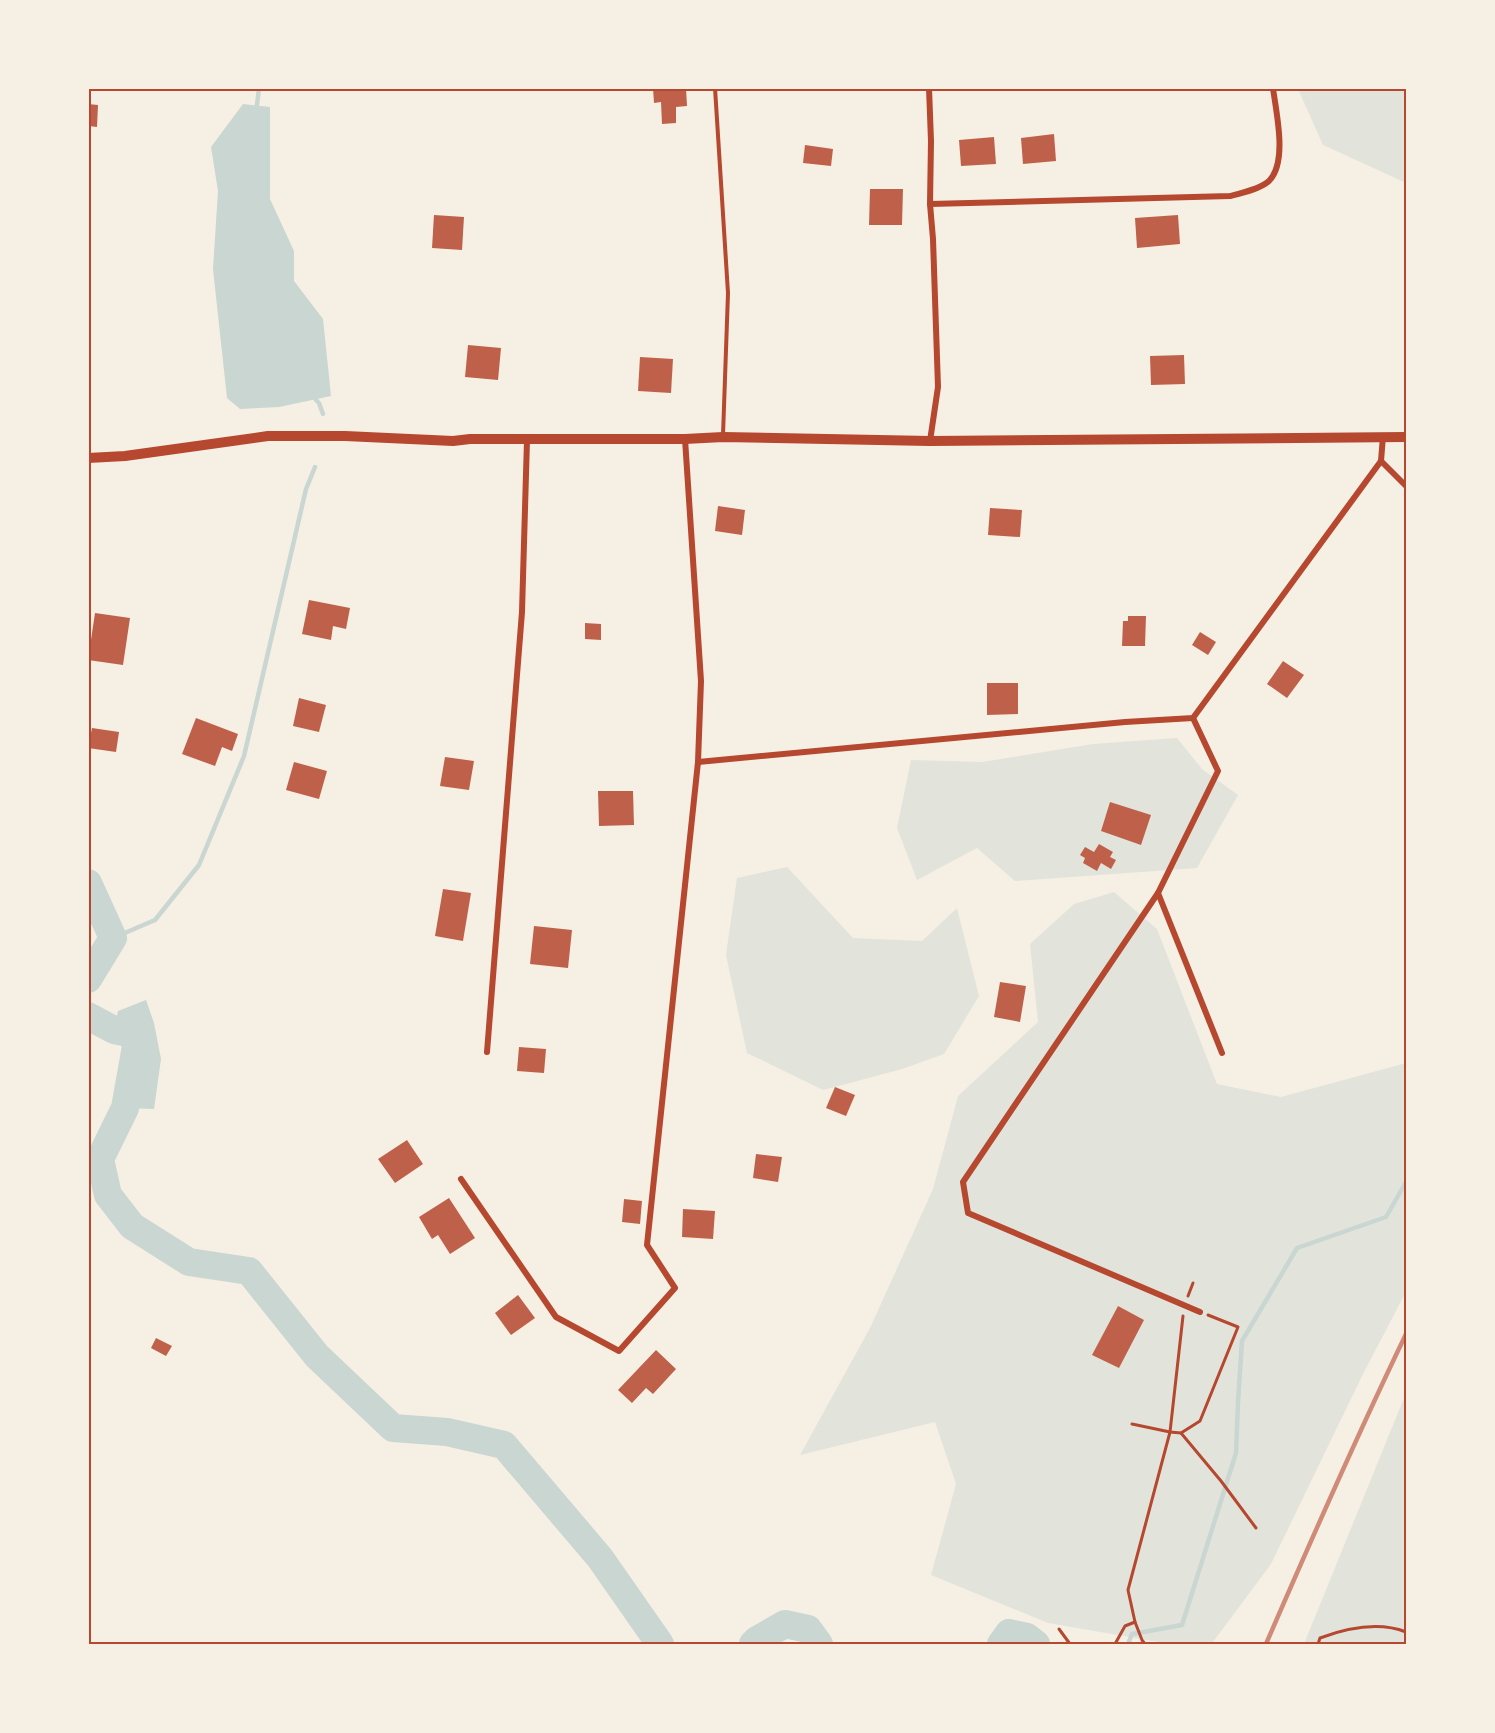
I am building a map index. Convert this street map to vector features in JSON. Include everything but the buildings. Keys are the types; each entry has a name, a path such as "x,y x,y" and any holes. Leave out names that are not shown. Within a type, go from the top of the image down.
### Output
{"street":[{"path":"929,88 932,141 930,204 938,387 930,441"},
{"path":"930,204 1230,196 1246,192 1268,182 1277,170 1280,141 1273,88"},
{"path":"88,458 125,456 268,436 345,436 453,441 723,437 930,441 1407,437"},
{"path":"1193,718 1381,461 1383,436"},
{"path":"461,1179 556,1317 619,1351 675,1288 647,1245 698,762 701,681 685,439"},
{"path":"487,1052 522,612 527,440"},
{"path":"1381,461 1407,486"},
{"path":"698,762 1125,722 1193,718"},
{"path":"1193,718 1218,771 1158,893 963,1182 969,1214 1200,1312"},
{"path":"1158,893 1222,1053"}],"lane":[{"path":"716,88 728,293 723,437"}],"path":[{"path":"1145,1644 1135,1622 1128,1590 1170,1432 1184,1305"},
{"path":"1132,1424 1181,1433 1200,1421 1238,1327 1200,1312"},
{"path":"1181,1433 1256,1528"},
{"path":"1115,1644 1125,1626 1135,1622"},
{"path":"1318,1644 1320,1638 1344,1629 1373,1627 1407,1632"},
{"path":"1059,1629 1070,1644"}],"shaded area":[{"path":"1298,89 1406,89 1406,183 1323,145"},
{"path":"243,104 270,107 270,199 294,251 294,281 323,319 331,396 279,407 240,409 227,398 213,269 218,191 211,147"},
{"path":"1177,738 1202,769 1238,795 1197,868 1015,881 977,848 917,880 897,828 911,760 982,762 1093,744"},
{"path":"787,867 853,938 922,941 957,908 979,996 944,1054 902,1069 823,1090 747,1053 726,955 737,878"},
{"path":"1114,892 1157,929 1217,1084 1281,1097 1406,1063 1406,1292 1363,1374 1271,1564 1213,1642 1164,1643 1048,1623 931,1575 956,1484 935,1422 800,1455 870,1328 933,1189 958,1096 1038,1022 1030,944 1074,904"},
{"path":"146,1000 154,1023 161,1059 154,1109 125,1108 138,1035 114,1030 118,1011"},
{"path":"1406,1393 1406,1644 1304,1644"}],"waterway":[{"path":"257,105 259,88"},
{"path":"316,400 323,414"},
{"path":"113,938 155,920 199,865 244,756 306,489 315,467"},
{"path":"88,883 113,938 88,979"},
{"path":"88,1016 114,1030 138,1035 125,1108 100,1159 108,1195 132,1226 189,1262 249,1271 317,1356 393,1428 447,1432 504,1445 600,1558 660,1644"},
{"path":"1128,1644 1132,1634 1182,1625 1236,1453 1242,1341 1297,1248 1386,1217 1406,1182"},
{"path":"753,1644 785,1624 808,1629 819,1644"},
{"path":"1001,1644 1009,1633 1027,1637 1036,1644"}],"railway":[{"path":"1266,1644 1334,1488 1406,1334"}]}
